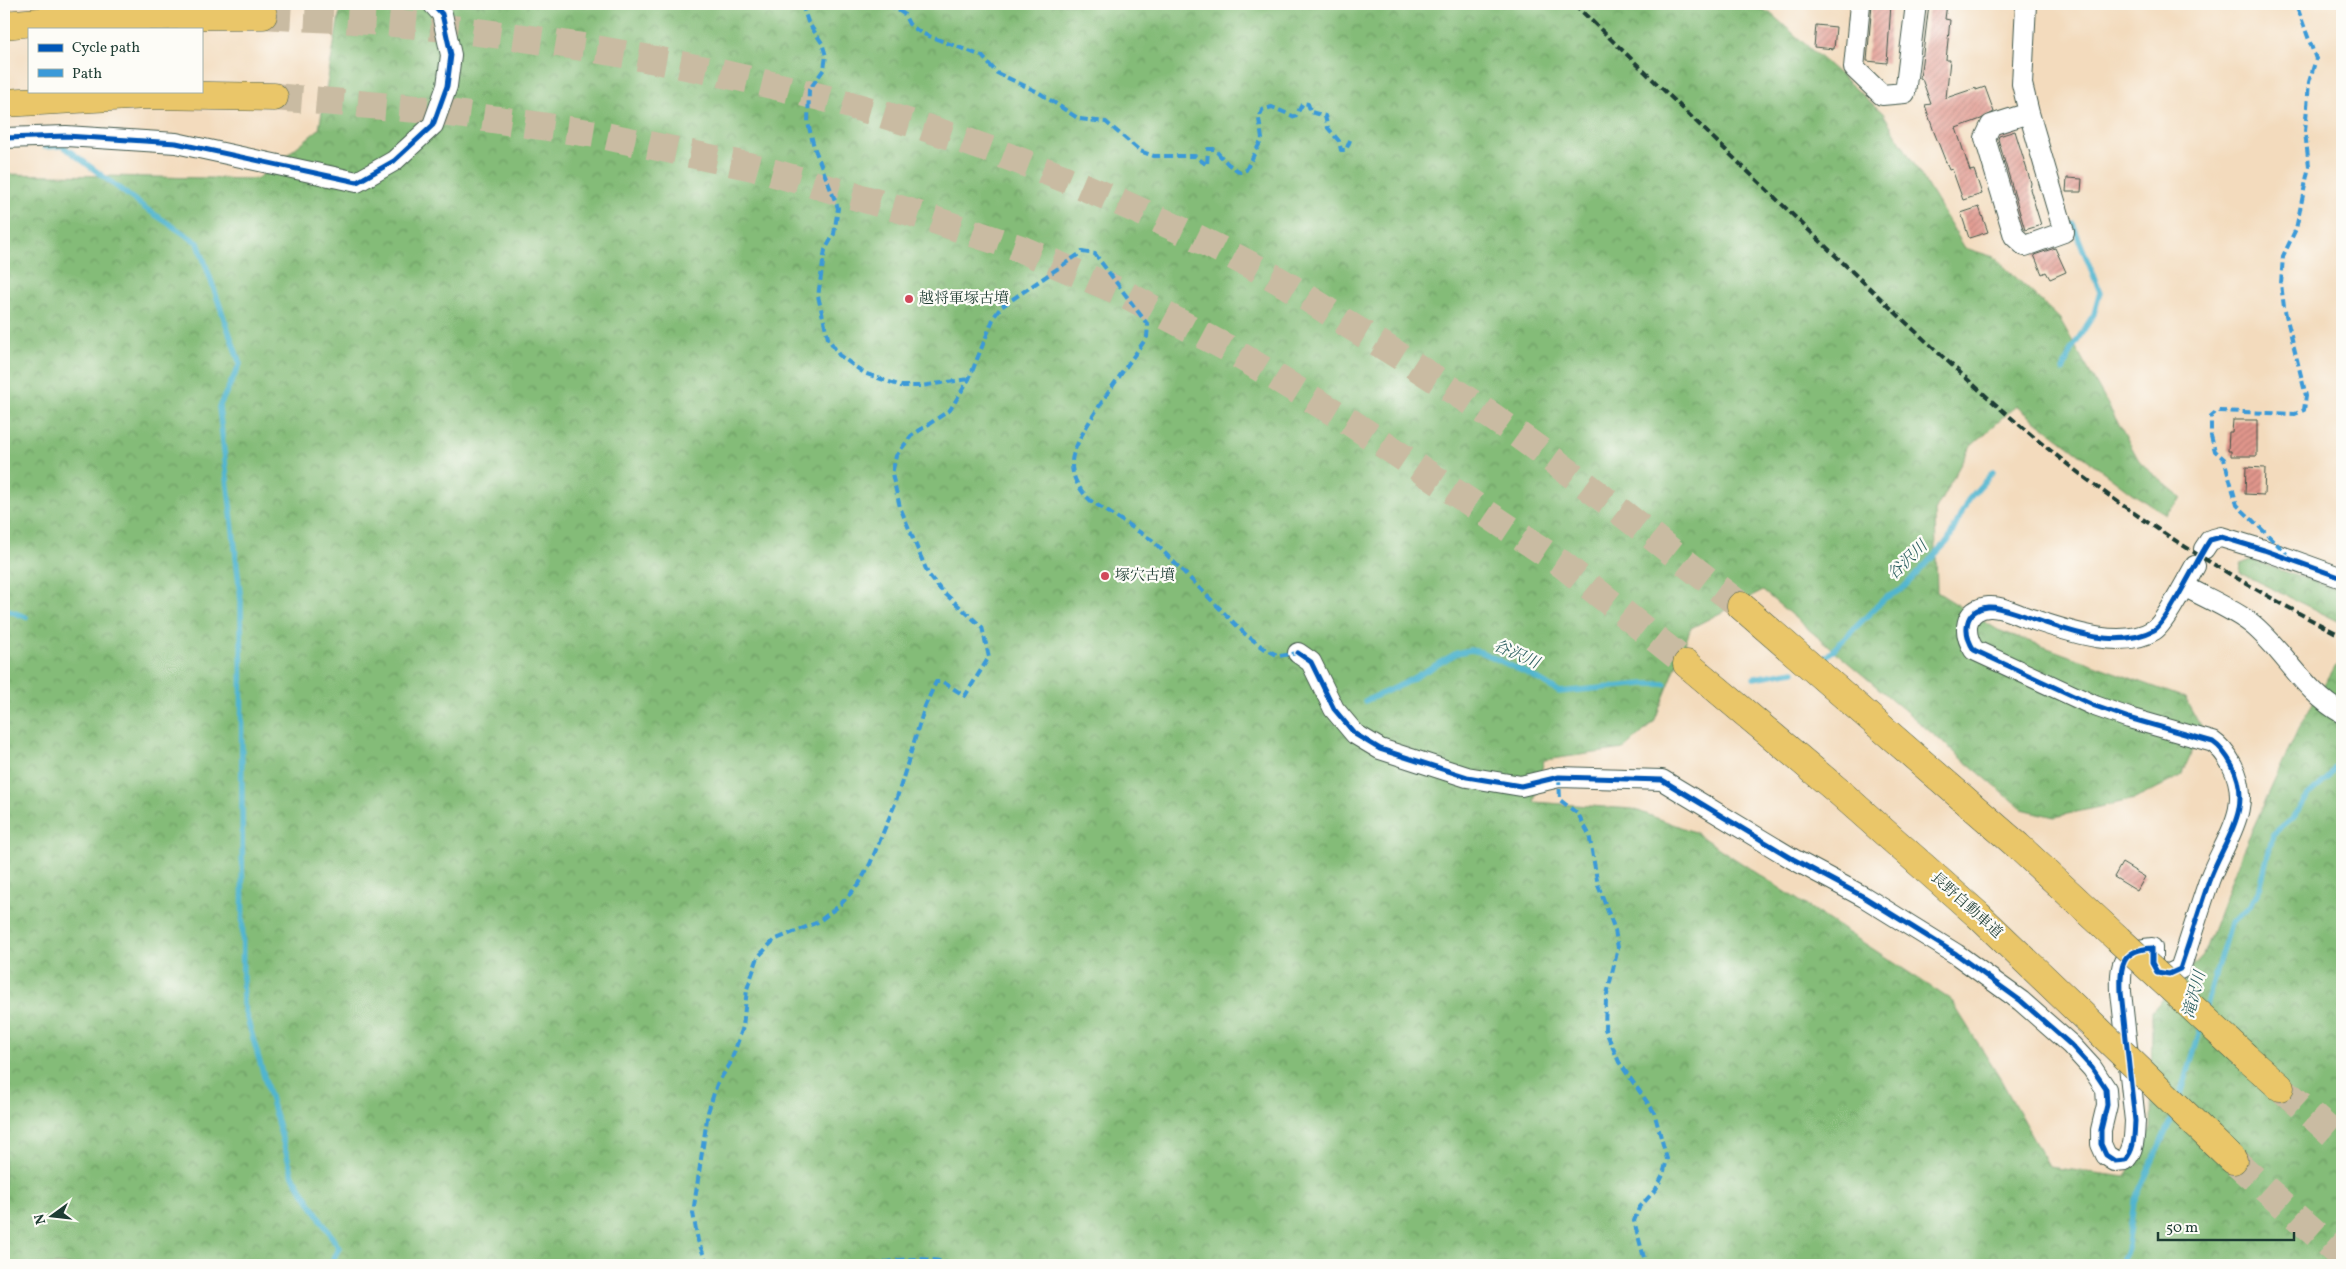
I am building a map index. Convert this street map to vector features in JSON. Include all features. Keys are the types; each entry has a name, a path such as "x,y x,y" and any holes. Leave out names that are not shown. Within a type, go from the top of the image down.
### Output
{"highway":[{"path":"4,25 58,19 151,15 263,15"},
{"path":"4,103 147,95 274,97"},
{"path":"1741,606 2011,839 2280,1087"},
{"name":"長野自動車道","path":"1687,664 1838,791 1978,916 2234,1160"}],"street":[{"path":"4,138 66,136 176,142 357,182 394,161 434,126 447,86 451,55 442,14 433,4"},
{"path":"1860,4 1854,68 1882,95 1906,93 1916,4"},
{"path":"2026,4 2022,84 2064,232 2026,246 2014,236 1984,138 1991,125 2029,113"},
{"path":"1298,653 1311,662 1334,709 1355,734 1380,749 1466,777 1520,786 1559,777 1662,780 1793,859 1864,896 1956,954 2021,1001 2071,1045 2092,1068 2106,1088 2106,1106 2101,1130 2101,1144 2106,1155 2114,1161 2125,1160 2130,1154 2134,1143 2135,1121 2121,992 2120,971 2122,962 2141,948 2152,948 2152,963 2157,972 2169,974 2180,969 2210,878 2230,838 2238,813 2240,787 2229,760 2221,747 2214,742 2129,718 2086,702 1974,650 1967,639 1966,630 1969,618 1977,610 1989,607 2005,610 2088,636 2133,638 2156,629 2184,586 2210,540 2221,537 2342,578"},
{"path":"2184,586 2251,622 2276,647 2312,691 2328,705 2342,713"}],"green space":[{"path":"341,4 1743,4 1769,12 1883,113 1965,248 1994,257 2060,319 2141,464 2182,498 2166,514 2133,494 2016,406 1970,447 1935,511 1937,592 1998,630 2185,698 2202,729 2181,776 2135,799 2054,817 2022,809 1763,591 1691,628 1654,722 1624,749 1544,760 1534,802 1633,809 1694,832 1951,1000 2001,1080 2049,1167 2126,1177 2151,1128 2152,1011 2203,955 2243,850 2298,729 2336,665 2342,669 2342,1265 4,1265 4,174 257,179 319,129"},
{"path":"2251,560 2342,591 2342,623 2240,573 2241,564"}],"building":[{"path":"1872,4 1891,4 1887,63 1867,61"},
{"path":"1929,4 1947,4 1945,19 1950,20 1946,60 1950,60 1946,98 1985,87 1994,112 1956,128 1970,171 1974,170 1982,194 1963,200 1952,169 1949,170 1934,132 1925,105 1931,104 1920,78"},
{"path":"1816,25 1836,27 1834,49 1814,47"},
{"path":"2015,131 2031,183 2030,189 2041,225 2025,230 1998,139 1999,136"},
{"path":"2067,178 2082,179 2081,192 2066,192"},
{"path":"1979,207 1988,232 1969,238 1961,213"},
{"path":"2055,248 2066,272 2050,279 2046,272 2042,274 2034,255"},
{"path":"2233,420 2257,420 2257,456 2231,456 2231,451 2228,451 2229,432 2232,432"},
{"path":"2246,467 2265,468 2264,495 2245,494"},
{"path":"2122,863 2145,877 2137,891 2114,877"}],"waterway":[{"path":"45,147 63,146 145,208 198,243 240,364 219,407 241,601 243,1004 293,1176 339,1248 330,1265"},
{"name":"谷沢川","path":"2063,370 2071,350 2094,314 2100,292 2073,224"},
{"name":"谷沢川","path":"1826,657 1885,598 1901,590 1948,541 1968,500 1993,472"},
{"path":"4,609 26,617"},
{"name":"谷沢川","path":"1365,701 1403,684 1457,653 1470,650 1481,652 1531,675 1559,692 1644,684 1665,684"},
{"name":"谷沢川","path":"1754,678 1794,671"},
{"name":"滝沢川","path":"2205,1009 2230,924 2250,906 2260,888 2273,834 2292,818 2309,795 2328,778 2342,758"},
{"name":"滝沢川","path":"2180,1098 2201,1027"},
{"name":"滝沢川","path":"2119,1265 2128,1246 2134,1202 2174,1113"}],"tunnel":[{"path":"263,15 447,28 609,51 662,61 768,84 877,113 933,130 1045,171 1100,193 1207,243 1297,291 1514,432 1741,606"},
{"path":"274,97 429,110 596,134 753,167 910,212 1021,249 1125,294 1227,348 1350,422 1562,564 1687,664"},
{"path":"2280,1087 2342,1142"},
{"path":"2233,1160 2342,1257"}],"railway":[{"path":"1574,4 1907,323 1995,404 2055,454 2118,502 2200,556 2342,636"}],"marked path":[{"path":"802,4 808,22 822,43 826,56 824,69 809,90 808,123 814,147 838,208 834,234 825,250 818,296 828,338 839,355 864,373 901,386 921,386 969,379"},
{"path":"888,4 904,14 909,24 921,33 982,56 997,73 1038,92 1079,119 1106,122 1140,151 1154,156 1195,156 1207,165 1208,149 1214,149 1228,164 1240,172 1246,170 1262,139 1259,119 1262,110 1272,107 1295,117 1303,103 1308,104 1311,112 1325,116 1328,128 1339,141 1341,150 1346,150 1351,138"},
{"path":"2289,559 2285,552 2237,505 2224,459 2215,451 2211,436 2211,416 2217,411 2295,414 2304,410 2306,396 2284,307 2281,284 2283,256 2296,229 2309,166 2305,132 2309,82 2316,59 2296,4"},
{"path":"708,1265 698,1241 693,1213 708,1112 717,1084 730,1064 743,1027 747,989 758,957 774,940 818,922 839,906 859,884 870,864 895,804 925,706 936,682 943,682 965,696 989,657 982,627 940,589 928,574 900,507 892,474 896,456 911,436 950,410 969,379 994,317 1001,307 1082,252 1095,254 1148,325 1147,337 1092,418 1075,450 1072,467 1077,483 1091,501 1152,540 1245,634 1265,649 1279,656 1298,653"},
{"path":"1559,777 1560,800 1578,814 1589,834 1598,885 1615,930 1618,948 1606,999 1605,1029 1619,1062 1654,1112 1667,1159 1663,1175 1656,1189 1639,1208 1634,1221 1646,1265"},
{"path":"873,1265 914,1259 934,1260 954,1265"}],"cycle path":[{"path":"4,138 66,136 176,143 357,182 394,161 433,125 447,86 451,55 442,14 433,4"},
{"path":"1298,653 1311,662 1334,709 1355,734 1380,749 1467,777 1521,786 1559,777 1662,780 1793,859 1864,897 1956,954 2021,1001 2071,1045 2092,1068 2106,1089 2107,1105 2101,1130 2101,1144 2106,1155 2115,1161 2125,1160 2131,1151 2135,1121 2121,992 2122,967 2124,961 2134,952 2152,948 2152,963 2157,972 2169,974 2180,969 2209,881 2239,810 2238,781 2228,758 2213,742 2129,718 2095,706 1974,650 1967,630 1970,617 1980,609 1993,607 2089,636 2106,638 2139,636 2154,630 2160,625 2210,540 2221,537 2342,578"}],"place":[{"name":"越将軍塚古墳","path":"909,299"},
{"name":"塚穴古墳","path":"1105,576"}]}
